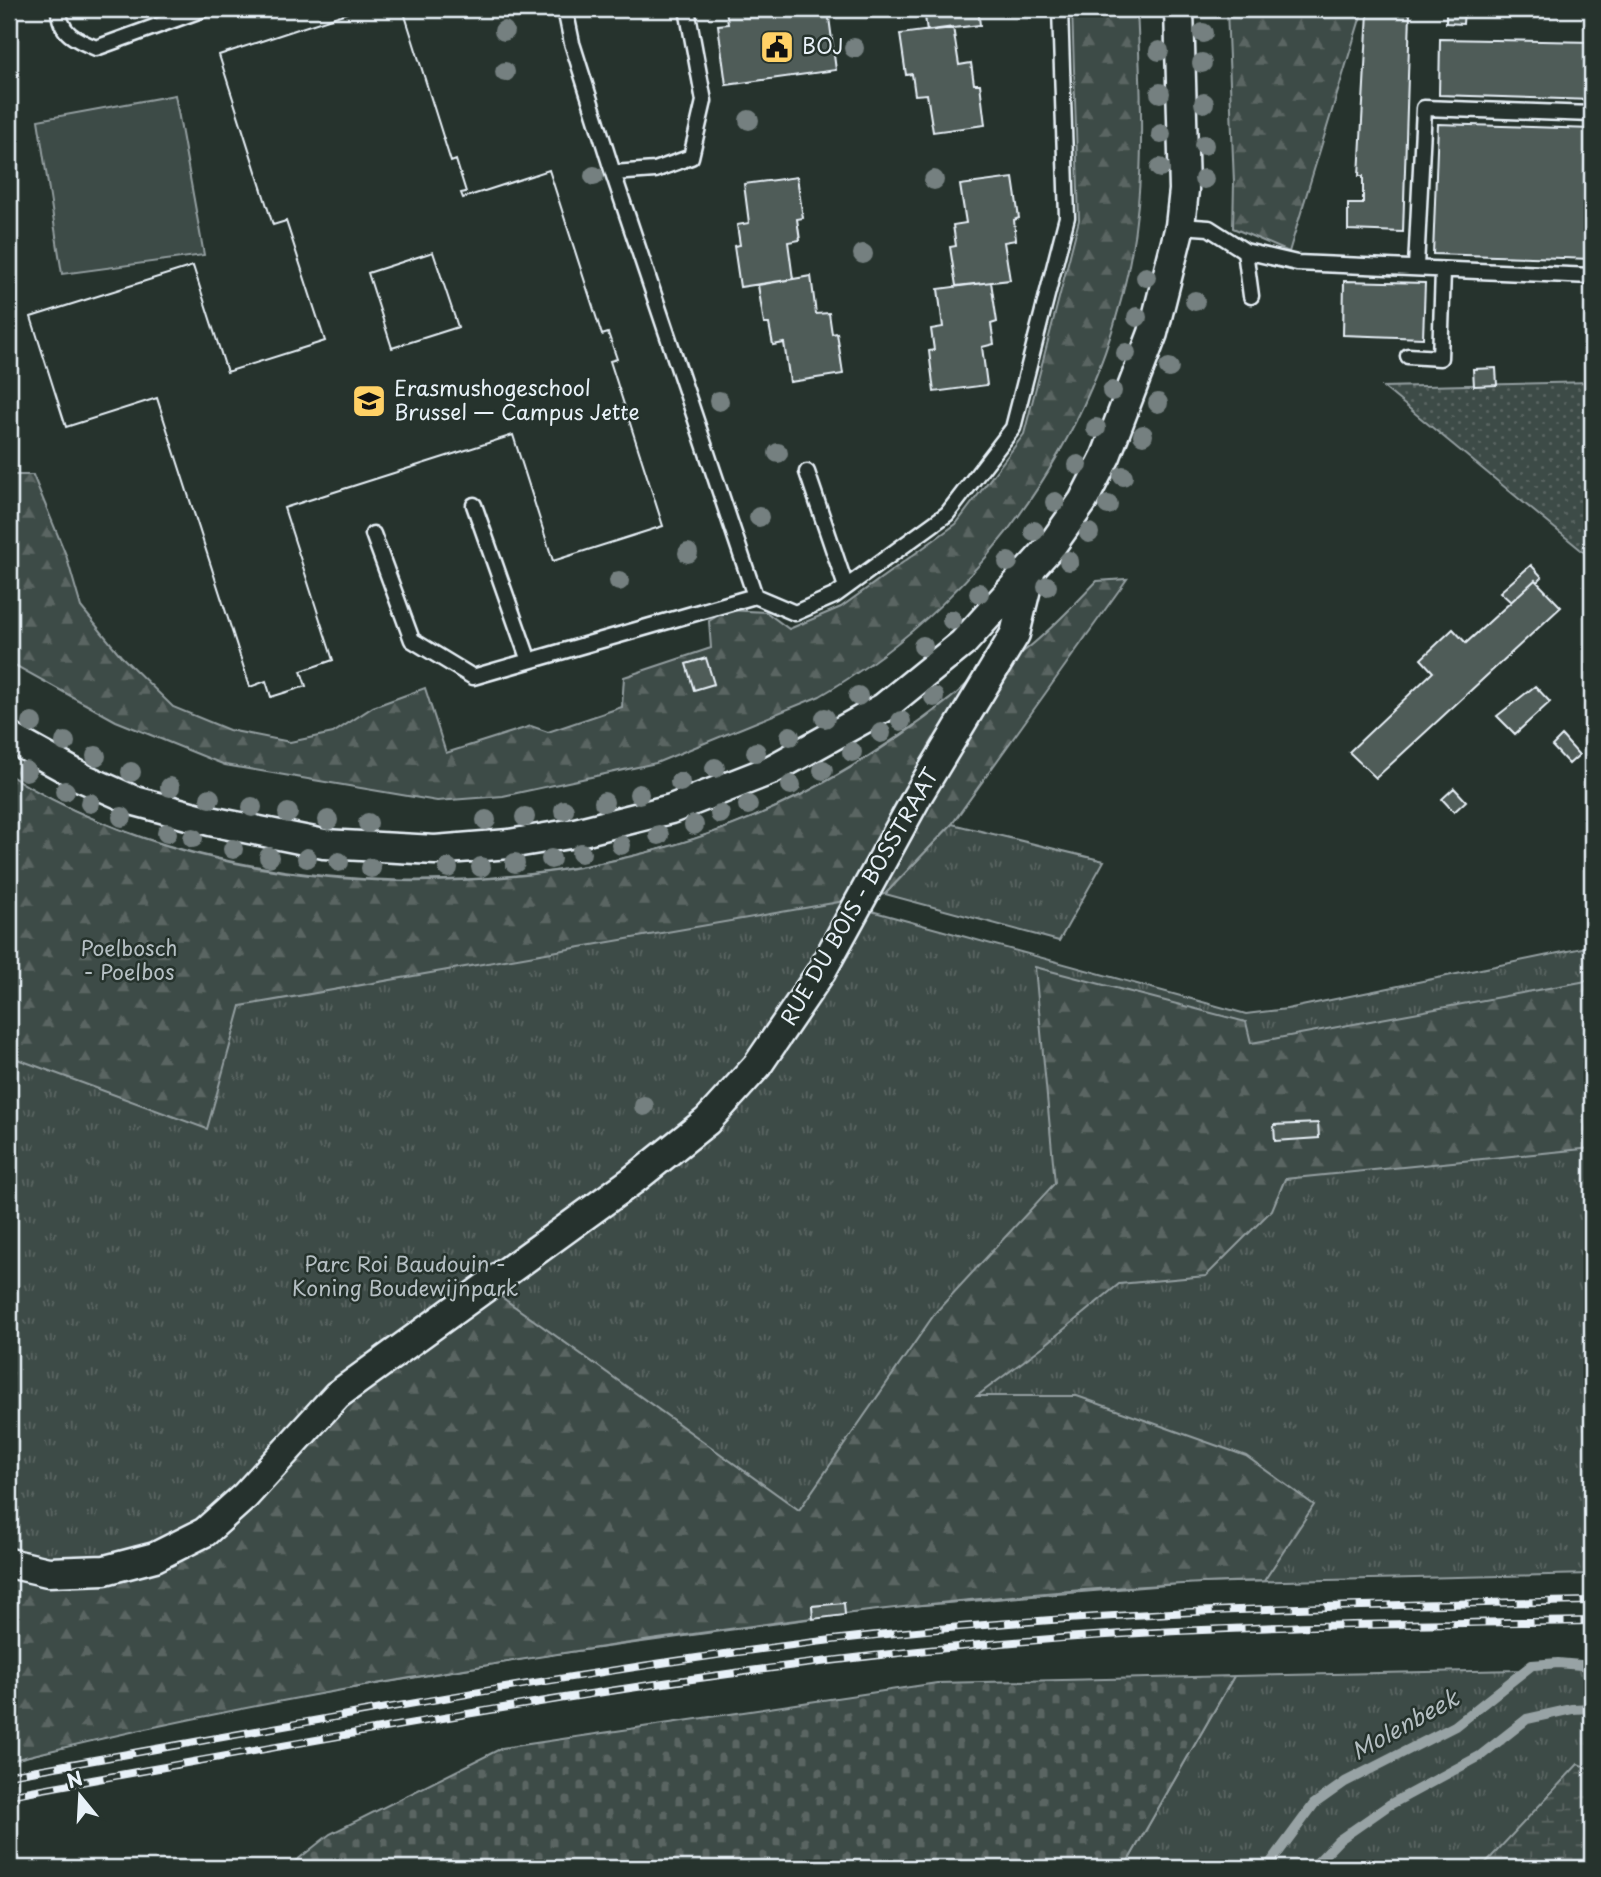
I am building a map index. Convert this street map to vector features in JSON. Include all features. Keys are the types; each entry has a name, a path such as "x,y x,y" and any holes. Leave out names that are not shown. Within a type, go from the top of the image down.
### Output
{"street":[{"path":"9,737 83,778 135,801 210,821 324,844 435,850 509,844 671,809 771,769 883,708 963,643 1031,568 1083,501 1106,456 1153,333 1180,226 1184,190 1179,9"},
{"name":"RUE DU BOIS - BOSSTRAAT","path":"9,1563 48,1572 105,1570 155,1557 205,1532 245,1496 337,1395 632,1181 707,1121 757,1066 821,972 918,795 1015,634 1031,568"}],"lane":[{"path":"60,9 59,19 71,38 96,48 204,9"},
{"path":"565,9 572,43 613,173 755,596"},
{"path":"613,173 655,170 691,157 704,101 687,9"},
{"path":"373,534 412,640 473,677 755,596 795,612 846,587 947,514 1013,428 1067,217 1060,9"},
{"path":"1416,267 1424,108 1592,114"},
{"path":"1180,226 1209,228 1245,251 1297,263 1592,276"},
{"path":"1245,251 1251,296"},
{"path":"1408,356 1440,359 1443,271"},
{"path":"807,472 846,587"},
{"path":"474,505 529,661"}],"green space":[{"path":"1072,9 1137,9 1141,131 1138,204 1126,279 1105,352 1075,422 1038,488 993,549 941,605 883,654 820,696 656,763 503,796 437,801 225,765 116,721 9,662 9,475 33,475 66,555 81,607 121,656 173,707 229,730 290,742 333,733 373,707 425,688 446,753 531,726 548,732 622,707 624,677 711,648 709,621 727,610 766,612 789,629 841,607 956,524 1024,434 1079,220"},
{"path":"1227,9 1363,9 1289,252 1233,228 1234,183"},
{"path":"175,95 204,255 62,274 38,120"},
{"path":"1592,382 1592,559 1383,387"},
{"name":"Poelbosch - Poelbos","path":"1127,579 952,824 885,894 241,1006 207,1129 9,1056 9,775 97,821 194,853 296,873 401,881 506,877 609,861 708,834 819,786 914,726 991,663 1022,653 1097,581"},
{"name":"Parc Roi Baudouin - Koning Boudewijnpark","path":"951,698 864,909 1246,1014 1287,1009 1592,946 1592,1574 1191,1583 887,1608 541,1656 270,1702 140,1728 9,1761 9,775 96,820 193,852 295,872 401,880 507,876 610,861 709,834 799,796 839,774 915,725"},
{"path":"952,824 1104,861 1059,941 885,894"},
{"path":"1035,967 1246,1022 1251,1043 1592,980 1592,1148 1285,1179 1272,1210 1206,1276 1119,1284 977,1396 1077,1396 1246,1456 1314,1505 1264,1581 1023,1595 782,1622 623,1644 314,1695 9,1761 9,1572 140,1569 493,1291 799,1510 936,1312 1055,1183"},
{"path":"1592,1664 1592,1868 1124,1868 1234,1676 1519,1670"},
{"path":"1234,1676 1124,1868 287,1868 330,1834 502,1748 937,1683"},
{"path":"1578,1764 1592,1770 1592,1868 1481,1868"}],"building":[{"path":"345,9 378,9 379,12 403,9 451,162 456,160 466,192 461,193 463,198 549,170 602,335 608,333 617,359 610,361 663,526 553,561 513,435 284,508 333,660 301,671 306,686 271,697 266,681 250,687 157,398 66,427 31,317 193,266 227,372 325,341 286,221 273,225 219,55 347,13","holes":["433,252 458,327 392,348 368,273"]},
{"path":"345,9 378,9 379,12 403,9 451,162 456,160 466,192 461,193 463,198 549,170 602,335 608,333 617,359 610,361 663,526 553,561 513,435 284,508 333,660 301,671 306,686 271,697 266,681 250,687 157,398 66,427 31,317 193,266 227,372 325,341 286,221 273,225 219,55 347,13"},
{"name":"BOJ","path":"726,9 784,9 785,16 828,10 836,70 726,85 718,25 728,24"},
{"path":"924,9 978,9 980,25 927,31"},
{"path":"1446,9 1464,9 1463,24 1446,23"},
{"path":"1368,12 1410,14 1403,232 1348,230 1348,204 1363,204 1363,176 1359,176"},
{"path":"953,27 959,65 971,63 974,84 980,84 985,125 933,132 927,94 915,95 912,74 906,75 900,34"},
{"path":"1440,39 1592,42 1592,100 1439,95"},
{"path":"1438,124 1592,129 1592,259 1433,254"},
{"path":"797,177 803,218 797,219 800,240 788,242 793,279 740,287 734,246 740,245 737,225 749,223 744,184"},
{"path":"1013,178 1019,218 1014,220 1016,240 1004,242 1010,280 956,286 950,247 956,246 953,225 966,223 960,185"},
{"path":"433,252 458,327 392,348 368,273"},
{"path":"811,276 816,314 829,313 832,334 837,333 843,374 790,382 784,343 773,345 769,324 764,324 758,285"},
{"path":"1344,281 1425,283 1423,338 1343,335"},
{"path":"991,282 997,322 991,324 994,344 982,347 987,385 934,392 929,351 934,350 931,329 943,327 938,289"},
{"path":"1496,368 1497,385 1474,386 1473,369"},
{"path":"1531,565 1542,577 1511,602 1500,592"},
{"path":"1535,580 1561,607 1376,778 1349,752 1433,672 1421,659 1453,629 1466,643"},
{"path":"706,658 714,684 694,690 686,664"},
{"path":"1535,686 1550,702 1515,734 1497,716"},
{"path":"1562,736 1579,755 1569,764 1552,746"},
{"path":"1454,788 1466,801 1454,812 1442,799"},
{"path":"1318,1123 1319,1138 1275,1141 1274,1125"},
{"path":"844,1603 845,1615 813,1619 812,1606"}],"waterway":[{"name":"Molenbeek","path":"1262,1868 1269,1865 1314,1804 1345,1782 1455,1726 1532,1665 1558,1663 1592,1666"},
{"name":"Molenbeek","path":"1312,1868 1339,1840 1389,1805 1480,1756 1527,1719 1572,1709 1592,1708"}],"railway":[{"path":"9,1775 590,1674 885,1634 1187,1612 1592,1601"},
{"path":"9,1795 522,1705 780,1667 909,1652 1177,1631 1592,1621"}],"place":[{"name":"BOJ","path":"777,47"},
{"name":"Erasmushogeschool Brussel — Campus Jette","path":"369,401"}]}
